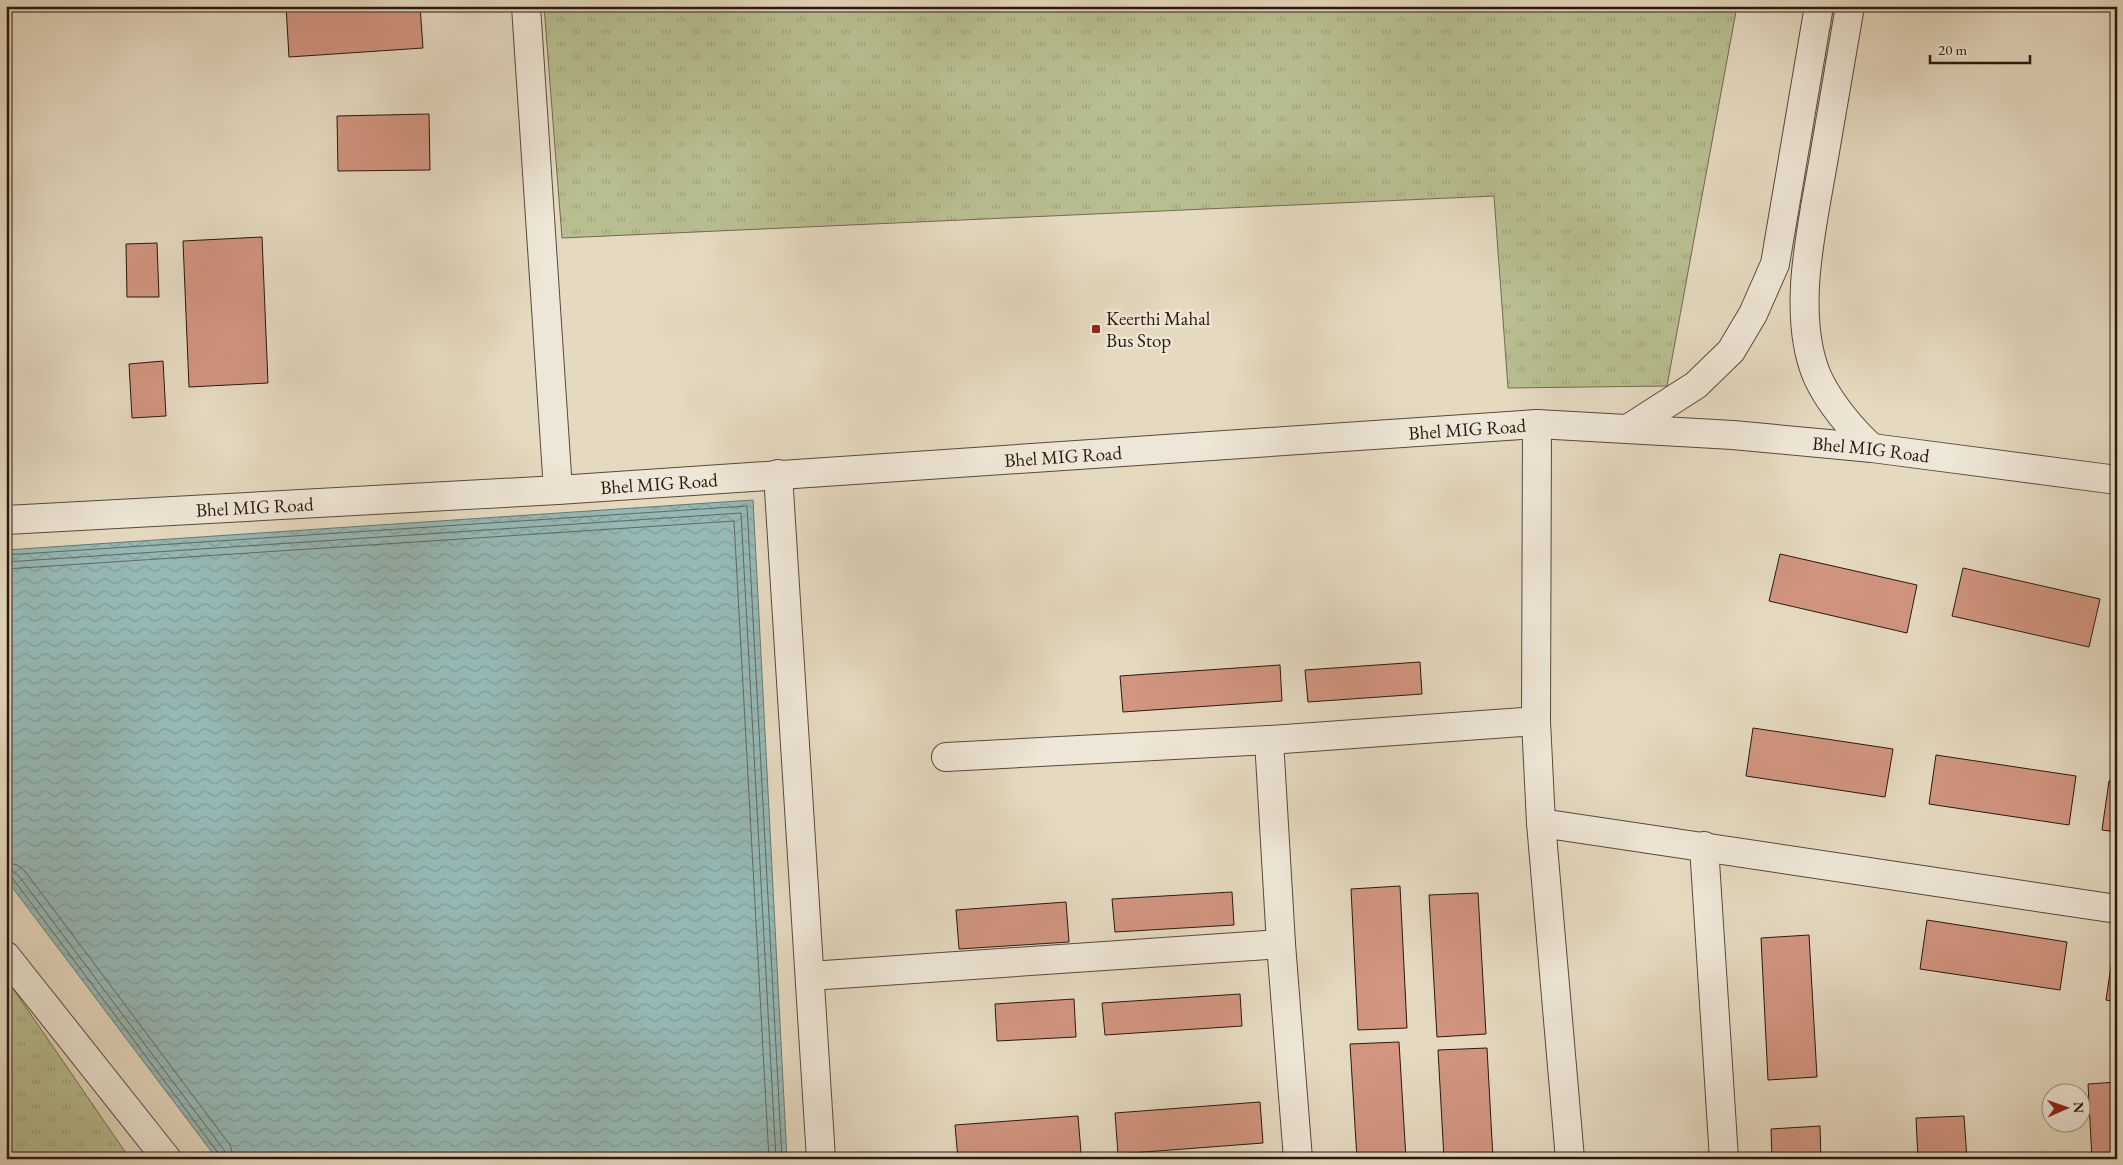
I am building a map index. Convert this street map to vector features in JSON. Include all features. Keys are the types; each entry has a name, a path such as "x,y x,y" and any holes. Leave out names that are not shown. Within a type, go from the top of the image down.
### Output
{"street":[{"path":"526,6 558,490"},
{"path":"1629,428 1696,385 1731,350 1753,314 1775,264 1819,6"},
{"path":"1850,6 1805,270 1806,336 1817,376 1838,410 1857,434 1872,448"},
{"path":"1537,424 1536,721 1541,823 1570,1159"},
{"name":"Bhel MIG Road","path":"6,520 558,490 1537,424 1733,435 1872,448 2117,480"},
{"path":"778,474 821,1159"},
{"path":"946,757 1269,740 1536,721"},
{"path":"1269,740 1281,944 1298,1159"},
{"path":"1541,823 2117,909"},
{"path":"1704,846 1724,1159"},
{"path":"810,976 1281,944"},
{"path":"6,956 167,1159"}],"green space":[{"path":"544,6 1737,6 1667,386 1508,388 1494,196 562,238"},
{"path":"12,987 130,1159 6,1159 6,993"}],"water":[{"path":"753,500 787,1159 217,1159 6,879 6,550"}],"building":[{"path":"286,6 420,6 423,48 289,57"},
{"path":"429,114 430,170 338,171 337,116"},
{"path":"262,237 268,383 189,387 183,241"},
{"path":"157,243 159,297 127,297 126,244"},
{"path":"163,361 166,416 132,418 129,364"},
{"path":"1780,554 1917,585 1907,633 1769,601"},
{"path":"1963,568 2100,599 2089,647 1952,616"},
{"path":"1420,662 1422,694 1308,702 1305,670"},
{"path":"1280,665 1282,701 1123,712 1120,676"},
{"path":"1753,728 1893,749 1885,797 1746,776"},
{"path":"1936,755 2076,776 2069,825 1929,804"},
{"path":"2109,781 2117,782 2117,832 2102,830"},
{"path":"1400,886 1407,1028 1358,1030 1351,889"},
{"path":"1232,892 1234,925 1115,932 1112,899"},
{"path":"1478,893 1486,1034 1437,1037 1429,895"},
{"path":"1066,902 1069,942 959,949 956,910"},
{"path":"1927,920 2067,942 2060,990 1920,969"},
{"path":"1809,935 1817,1077 1768,1080 1761,938"},
{"path":"2113,952 2117,952 2117,1002 2106,1000"},
{"path":"1240,994 1242,1026 1105,1035 1102,1003"},
{"path":"1074,999 1076,1037 997,1041 995,1004"},
{"path":"1399,1042 1406,1159 1357,1159 1350,1044"},
{"path":"1487,1048 1493,1159 1444,1159 1438,1050"},
{"path":"2117,1082 2117,1159 2092,1159 2090,1084"},
{"path":"1260,1102 1263,1143 1118,1154 1115,1113"},
{"path":"1078,1116 1081,1153 996,1159 958,1159 955,1125"},
{"path":"1964,1116 1967,1159 1918,1159 1916,1118"},
{"path":"1820,1126 1821,1159 1772,1159 1771,1129"}],"place":[{"name":"Keerthi Mahal Bus Stop","path":"1096,329"}]}
